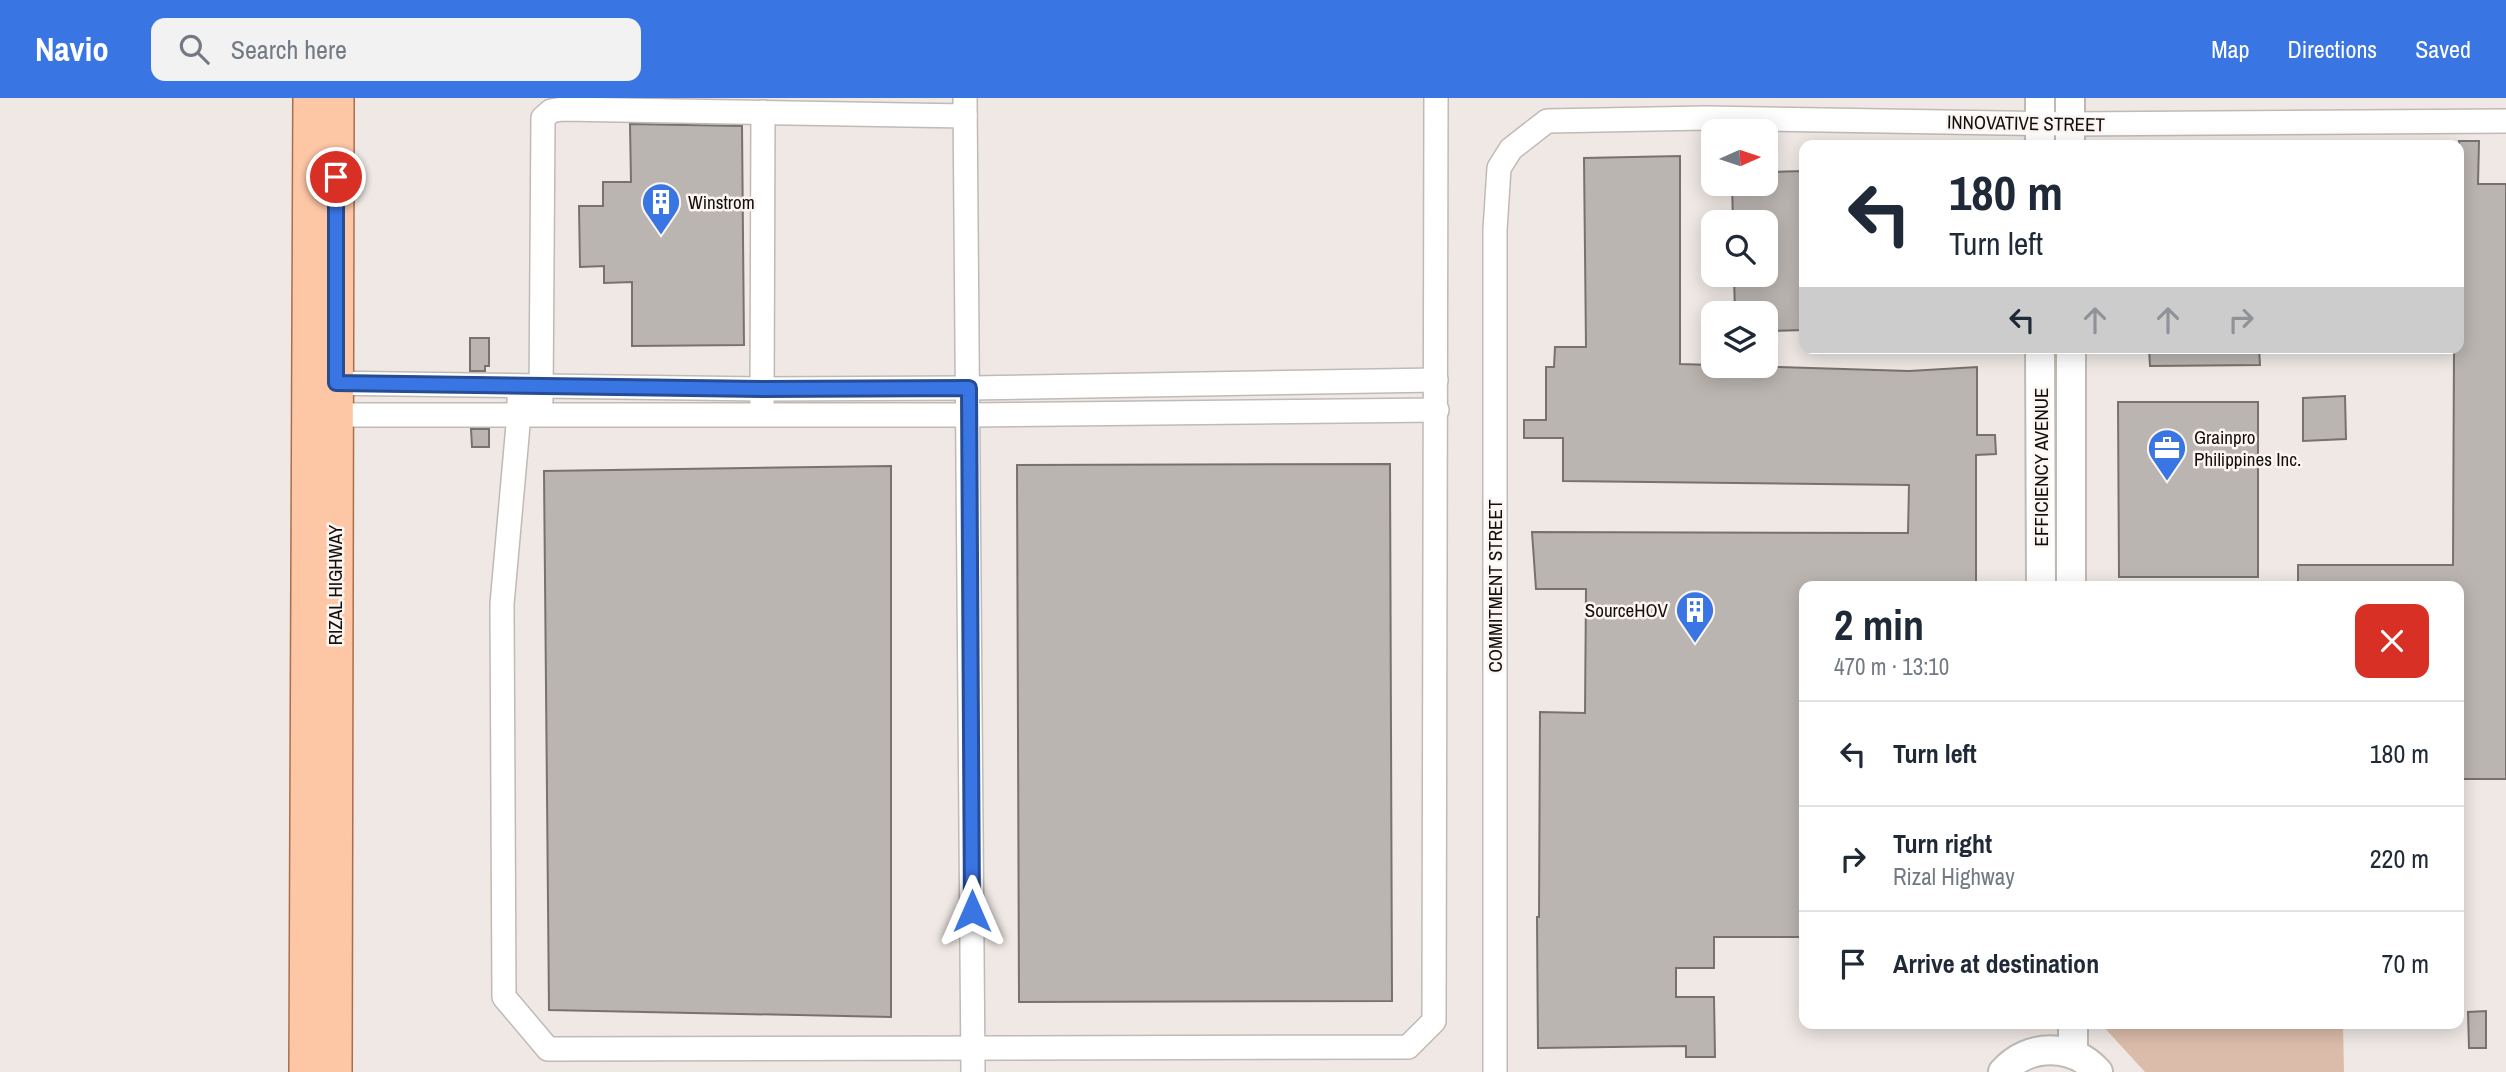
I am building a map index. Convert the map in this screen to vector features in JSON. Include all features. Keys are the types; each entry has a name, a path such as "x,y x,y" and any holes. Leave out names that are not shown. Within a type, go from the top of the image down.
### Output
{"main road":[{"name":"RIZAL HIGHWAY","path":"311,98 323,399 334,1072"},
{"name":"RIZAL HIGHWAY","path":"307,1072 323,399 336,98"}],"street":[{"path":"973,1072 972,1049 969,388 965,107 763,111 562,109 551,111 543,118 530,414 502,604 504,998 548,1049 972,1049 1408,1047 1434,1021 1436,98"},
{"path":"762,416 763,111"},
{"name":"INNOVATIVE STREET","path":"1547,121 1706,118 2040,122 2506,121"},
{"name":"COMMITMENT STREET","path":"1495,1072 1495,230 1499,168 1511,149 1547,121"},
{"name":"EFFICIENCY AVENUE","path":"2040,354 2041,581"},
{"name":"EFFICIENCY AVENUE","path":"2071,354 2071,581"},
{"path":"323,399 427,384 762,389 1436,380"},
{"path":"427,384 427,415"},
{"path":"323,399 427,415 969,415 1437,410"},
{"path":"2073,1029 2073,1054"},
{"path":"2003,1072 2043,1037 2053,1049 2084,1059 2098,1072"}],"shaded area":[{"path":"2106,1029 2343,1029 2344,1072 2145,1072"}],"building":[{"name":"Winstrom","path":"630,124 742,126 744,345 632,346 632,282 604,283 604,266 580,267 579,206 603,206 603,182 631,182"},
{"path":"2464,141 2479,141 2478,184 2506,184 2506,779 2464,779 2464,581 2298,581 2298,565 2453,565 2454,354 2464,354"},
{"path":"1680,156 1680,364 1701,365 1701,378 1778,378 1778,367 1909,371 1977,367 1977,435 1995,435 1996,454 1976,455 1976,581 1799,581 1799,937 1714,937 1714,968 1676,968 1676,997 1714,997 1715,1057 1686,1057 1686,1046 1538,1048 1540,712 1585,713 1586,589 1536,589 1532,532 1908,533 1909,485 1563,481 1563,438 1524,438 1524,420 1546,420 1546,367 1554,367 1555,347 1586,347 1584,158"},
{"path":"1799,171 1799,330 1778,331 1778,301 1735,301 1734,287 1778,287 1778,210 1733,210 1732,196 1778,196 1778,172"},
{"path":"470,338 489,338 489,366 485,366 485,371 470,371"},
{"path":"2149,354 2259,354 2260,365 2150,366"},
{"path":"2345,396 2346,439 2303,441 2303,398"},
{"path":"2118,402 2258,402 2258,577 2119,577"},
{"path":"471,429 489,429 489,447 472,447"},
{"path":"1390,464 1392,1001 1019,1002 1017,465"},
{"path":"891,466 891,1017 549,1010 544,471"},
{"path":"2486,1011 2486,1048 2469,1048 2468,1012"}],"place":[{"name":"Winstrom","path":"661,236"},
{"name":"Grainpro Philippines Inc.","path":"2167,482"},
{"name":"SourceHOV","path":"1695,644"}],"route":[{"path":"336,177 336,383 762,389 969,388 972,911"}]}
